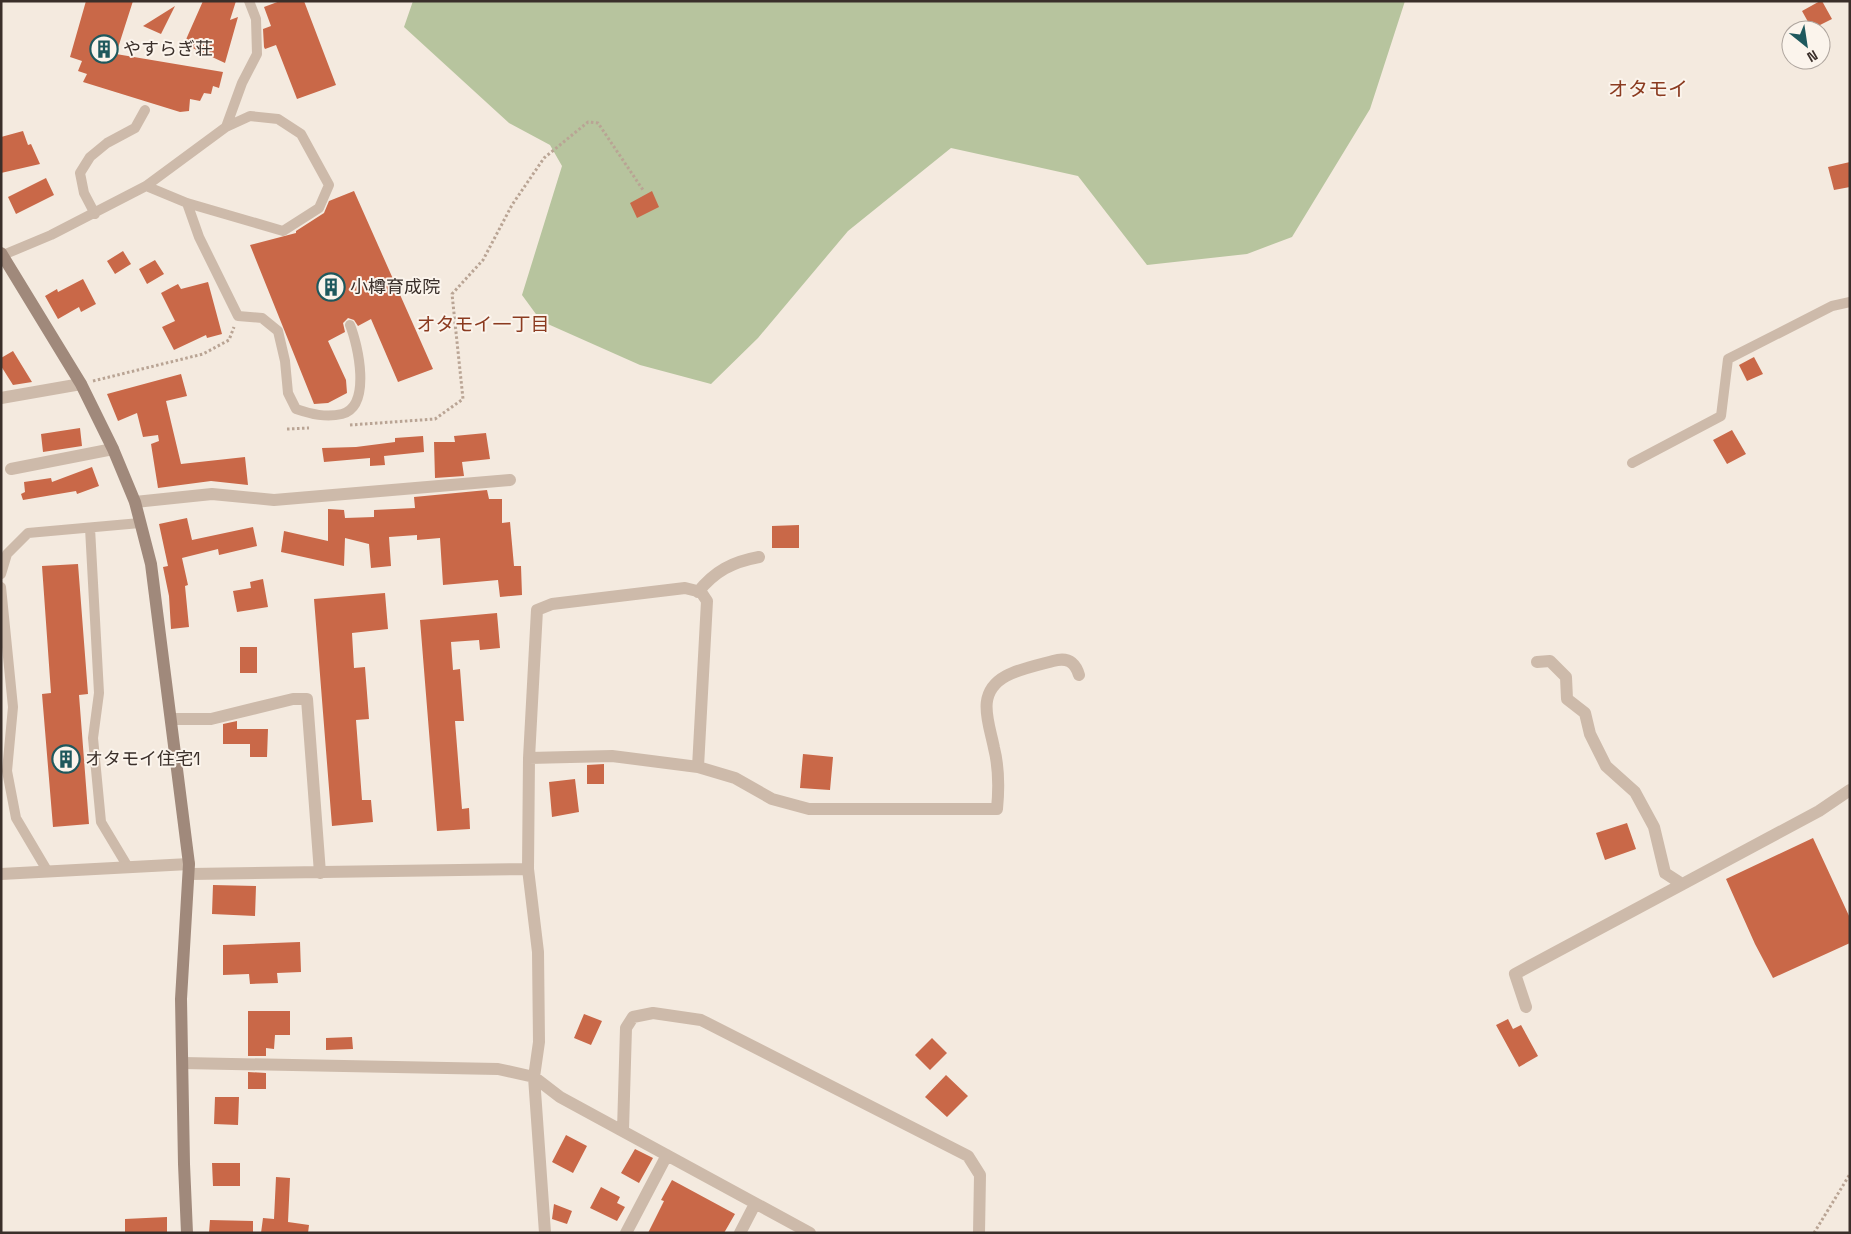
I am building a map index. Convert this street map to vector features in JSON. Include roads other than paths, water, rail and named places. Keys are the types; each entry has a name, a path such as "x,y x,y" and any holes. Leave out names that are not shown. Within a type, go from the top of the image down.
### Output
{"street":[{"path":"2,254 80,384 113,449 134,502 151,564 189,869 181,999 187,1233"},
{"path":"1,398 80,384"},
{"path":"11,469 113,449"},
{"path":"134,502 212,494 274,500 510,480"},
{"path":"698,592 711,576 745,560 759,557"},
{"path":"545,1233 534,1077 539,1042 538,952 528,869 529,758 537,610 552,604 685,588 701,592 707,601 698,768"},
{"path":"529,758 612,756 698,768 735,778 772,799 809,809 997,809 999,789 994,748 986,720 985,704 994,686 1006,676 1056,660 1069,660 1076,665 1079,675"},
{"path":"1537,662 1550,661 1566,677 1567,699 1585,713 1590,734 1606,766 1635,792 1654,827 1665,873 1682,884"},
{"path":"171,719 211,719 293,699 307,699 320,873"},
{"path":"1526,1007 1515,974 1818,810 1850,790"},
{"path":"1,874 128,867 320,873 528,869"},
{"path":"623,1130 626,1028 633,1017 653,1013 701,1020 968,1156 980,1176 979,1233"},
{"path":"183,1063 498,1068 534,1077 560,1097 810,1233"},
{"path":"626,1233 667,1155"},
{"path":"740,1233 755,1204"}],"lane":[{"path":"226,127 242,83 257,54 256,19 249,1"},
{"path":"95,214 84,192 80,173 90,157 107,143 135,128 145,110"},
{"path":"2,254 95,214 146,186 226,127 250,116 278,120 301,134 329,185 319,208 283,231 187,203 146,186"},
{"path":"187,203 199,237 238,316 262,318 278,331 285,361 288,393 296,409 318,416 343,414 352,408 360,390 358,345 350,325"},
{"path":"1632,464 1721,416 1728,359 1832,306 1850,302"},
{"path":"1,574 7,554 28,533 140,523"},
{"path":"90,528 99,693 93,738 101,822 128,867"},
{"path":"1,587 13,707 7,771 16,818 48,872"}],"place":[{"name":"やすらぎ荘","path":"104,49"},
{"name":"小樽育成院","path":"331,287"},
{"name":"オタモイ住宅1","path":"66,759"}],"district":[{"name":"オタモイ","path":"1648,89"},
{"name":"オタモイ一丁目","path":"483,324"}]}
